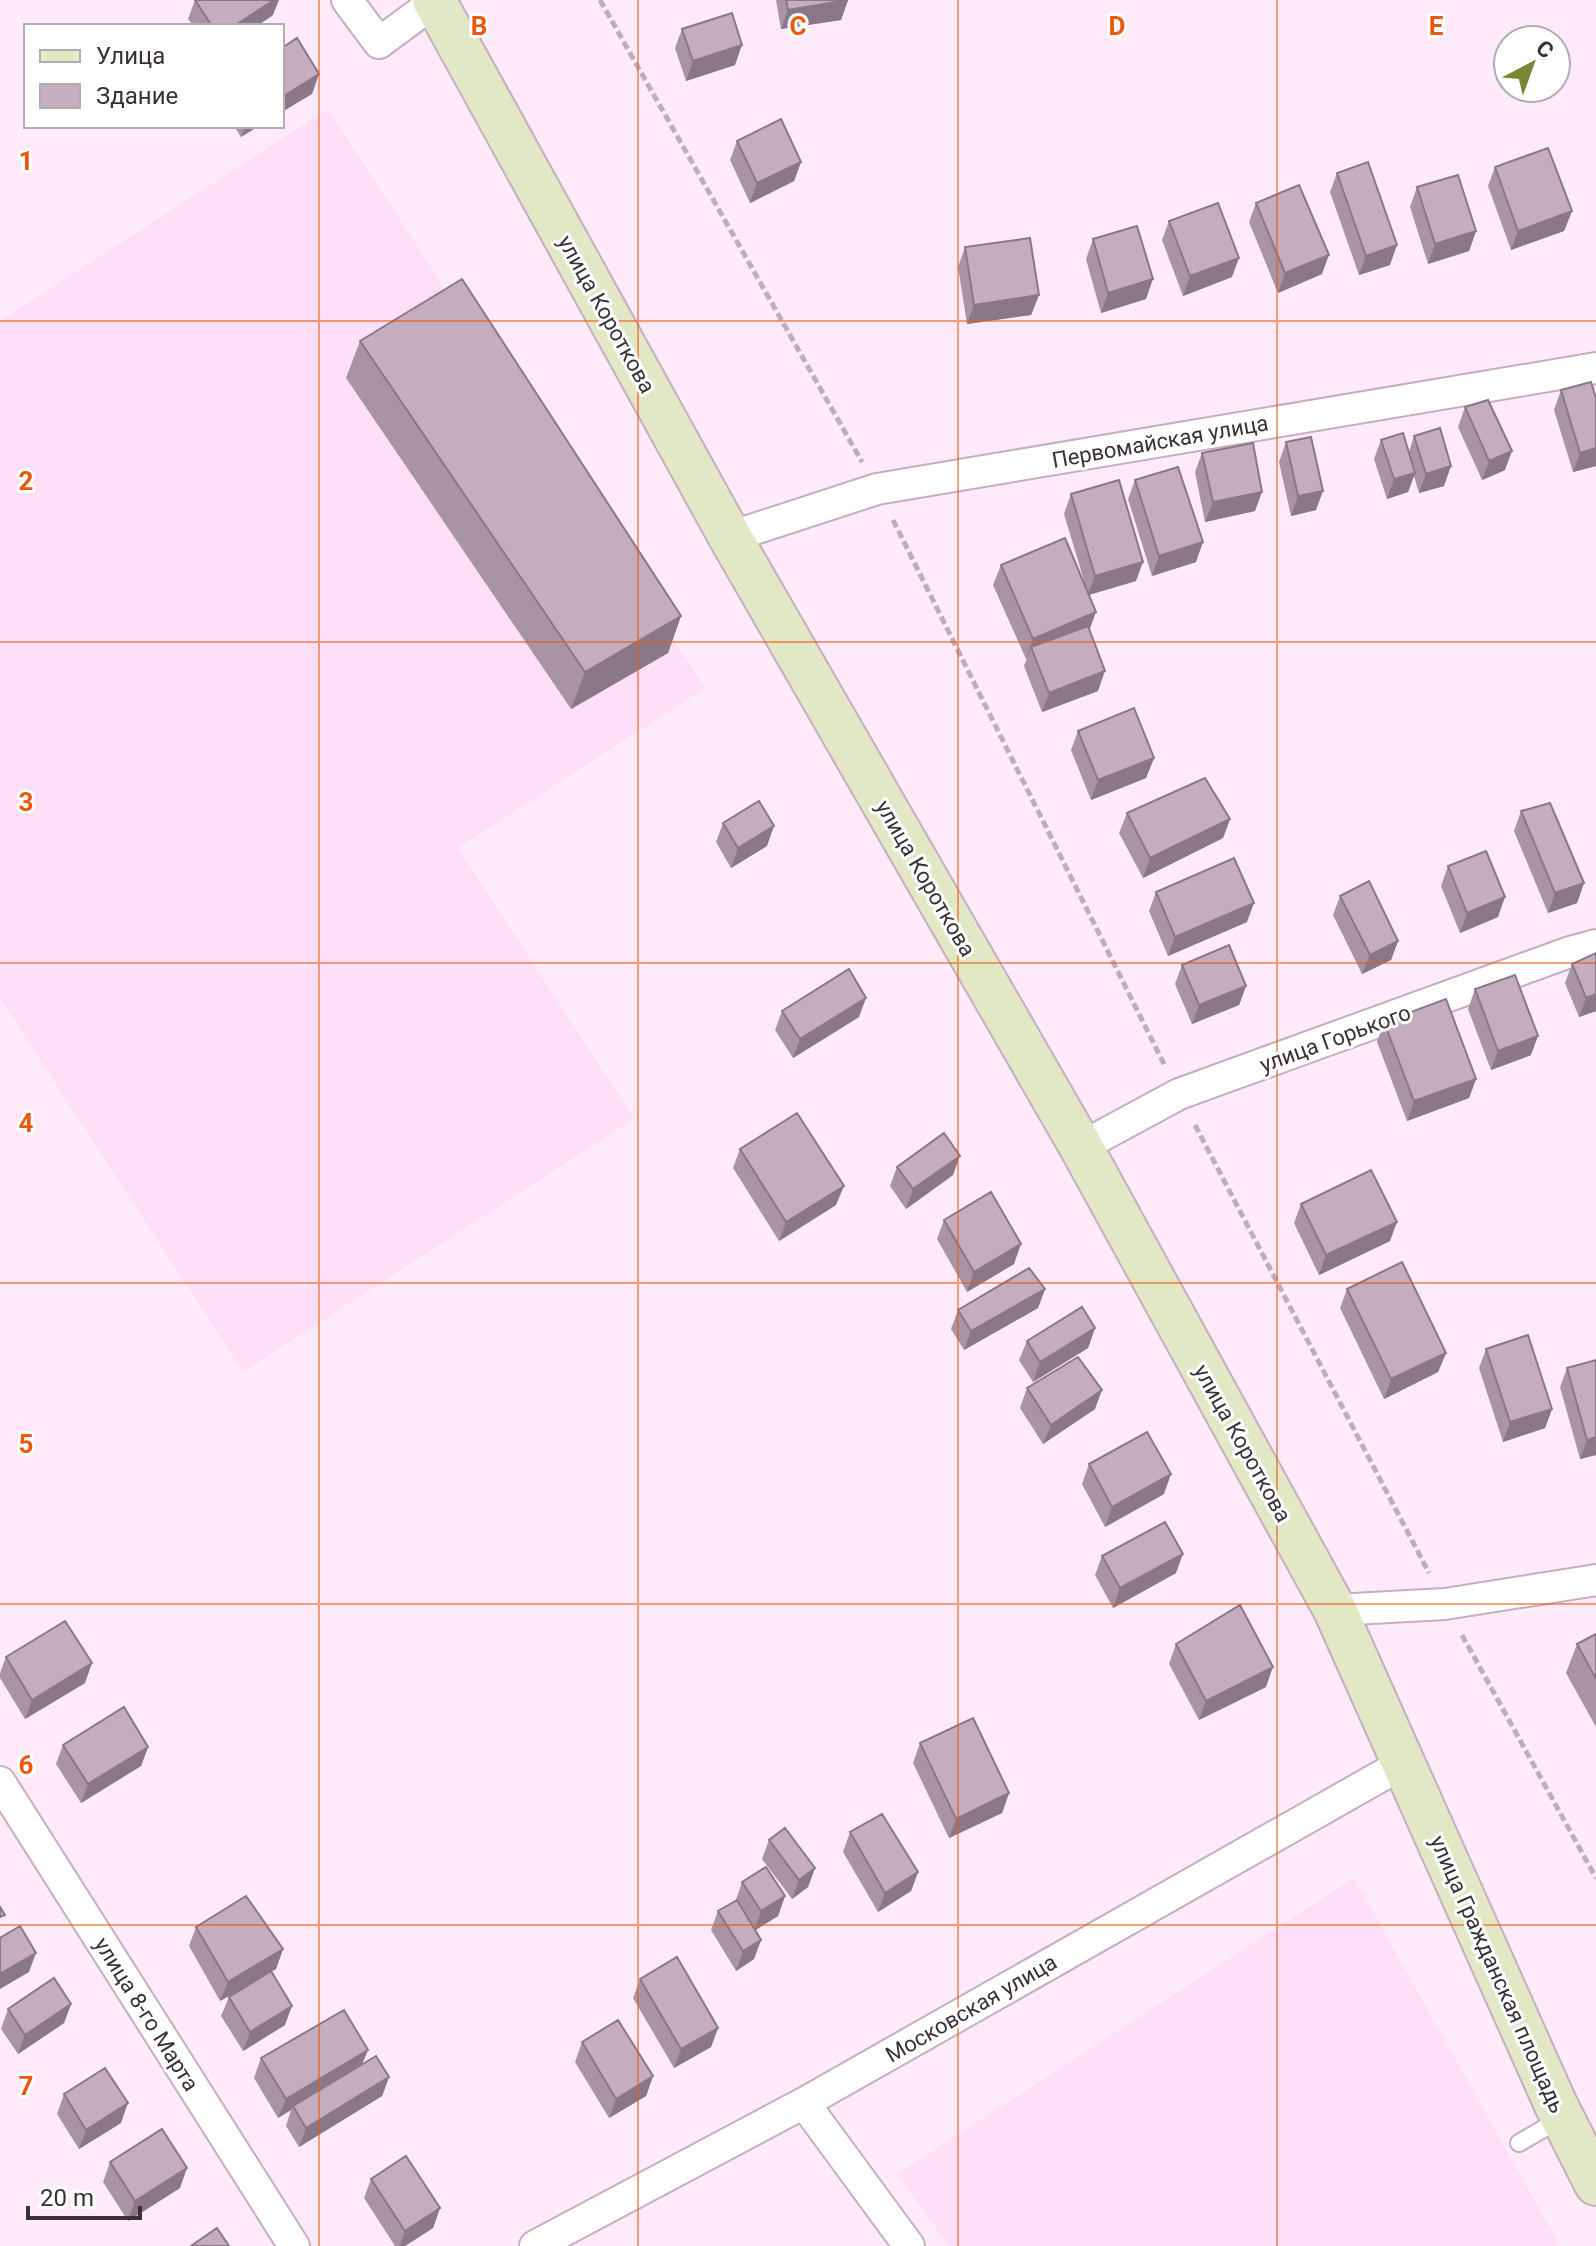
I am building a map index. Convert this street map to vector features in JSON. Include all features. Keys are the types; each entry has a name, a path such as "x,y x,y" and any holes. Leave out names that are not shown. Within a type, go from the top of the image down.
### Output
{"street":[{"path":"347,0 379,43 435,0"},
{"name":"улица Короткова","path":"435,0 730,537 1081,1147 1335,1610 1404,1763"},
{"name":"Первомайская улица","path":"730,537 877,489 1596,368"},
{"name":"улица Горького","path":"1081,1147 1179,1094 1596,945"},
{"path":"1335,1610 1445,1604 1596,1580"},
{"name":"Московская улица","path":"535,2246 804,2103 1404,1763"},
{"name":"улица Гражданская площадь","path":"1404,1763 1562,2118 1592,2166"},
{"name":"улица 8-го Марта","path":"0,1782 294,2246"},
{"path":"804,2103 909,2246"}],"lane":[{"path":"1519,2143 1562,2118"}],"path":[{"path":"600,0 877,489 1179,1094 1445,1604 1596,1878"}],"shaded area":[{"path":"328,109 705,688 458,848 634,1119 243,1372 0,998 0,321"},
{"path":"1354,1878 1560,2246 949,2246 897,2174"}],"building":[{"path":"195,0 274,0 237,24 211,24"},
{"path":"786,0 848,0 788,10"},
{"path":"732,13 742,45 693,61 682,29"},
{"path":"297,38 319,74 284,96 284,47"},
{"path":"781,119 801,162 757,183 737,141"},
{"path":"1548,148 1572,211 1518,231 1495,167"},
{"path":"1368,162 1397,245 1366,256 1337,173"},
{"path":"1458,175 1476,231 1435,244 1417,187"},
{"path":"1299,185 1329,255 1285,273 1256,203"},
{"path":"1218,203 1239,258 1190,276 1169,221"},
{"path":"1137,226 1153,279 1108,293 1093,239"},
{"path":"1030,238 1039,295 974,305 965,247"},
{"path":"462,279 681,616 585,672 360,341"},
{"path":"1591,382 1596,398 1596,448 1580,453 1561,390"},
{"path":"1488,400 1512,451 1489,461 1465,407"},
{"path":"1440,428 1451,466 1426,474 1414,436"},
{"path":"1403,433 1415,473 1394,479 1381,440"},
{"path":"1311,437 1323,491 1298,496 1286,442"},
{"path":"1253,443 1262,492 1213,502 1202,453"},
{"path":"1178,467 1203,542 1159,556 1135,480"},
{"path":"1119,480 1143,562 1095,576 1071,494"},
{"path":"1065,538 1096,612 1033,639 1001,565"},
{"path":"1088,626 1105,671 1049,693 1031,647"},
{"path":"1134,708 1154,758 1098,780 1078,731"},
{"path":"1205,778 1230,819 1150,858 1127,813"},
{"path":"759,801 774,826 738,848 723,823"},
{"path":"1550,803 1584,883 1555,893 1521,811"},
{"path":"1486,851 1505,897 1467,913 1448,866"},
{"path":"1234,858 1254,903 1175,937 1156,892"},
{"path":"1369,881 1398,941 1370,955 1340,896"},
{"path":"1229,945 1246,986 1199,1005 1182,965"},
{"path":"1596,953 1596,994 1586,998 1572,964"},
{"path":"849,969 866,998 800,1039 782,1011"},
{"path":"1515,975 1538,1036 1498,1051 1475,989"},
{"path":"1446,999 1476,1079 1414,1101 1384,1022"},
{"path":"797,1113 844,1186 786,1222 740,1149"},
{"path":"944,1133 960,1156 913,1189 897,1167"},
{"path":"1371,1170 1397,1222 1326,1255 1301,1204"},
{"path":"991,1192 1021,1244 974,1272 944,1220"},
{"path":"1402,1262 1446,1353 1391,1379 1347,1289"},
{"path":"1029,1268 1045,1289 971,1331 958,1310"},
{"path":"1082,1307 1095,1328 1040,1362 1027,1341"},
{"path":"1528,1335 1552,1409 1510,1422 1486,1349"},
{"path":"1078,1357 1102,1390 1051,1425 1027,1388"},
{"path":"1596,1360 1596,1437 1587,1440 1567,1368"},
{"path":"1147,1432 1171,1474 1112,1507 1089,1464"},
{"path":"1165,1522 1183,1554 1120,1588 1102,1556"},
{"path":"1240,1605 1273,1667 1206,1701 1176,1644"},
{"path":"65,1621 92,1663 32,1700 6,1657"},
{"path":"1596,1634 1596,1679 1577,1644"},
{"path":"124,1707 148,1747 88,1784 63,1745"},
{"path":"973,1718 1009,1793 956,1819 920,1743"},
{"path":"882,1814 918,1872 885,1893 850,1832"},
{"path":"785,1828 815,1868 799,1880 769,1840"},
{"path":"766,1867 785,1896 761,1911 742,1882"},
{"path":"246,1896 283,1949 228,1982 196,1927"},
{"path":"737,1900 761,1940 743,1951 718,1911"},
{"path":"20,1926 36,1953 0,1974 0,1938"},
{"path":"677,1957 718,2028 681,2049 640,1979"},
{"path":"271,1971 292,2006 250,2032 229,1997"},
{"path":"54,1978 71,2004 25,2035 8,2009"},
{"path":"344,2010 368,2050 286,2099 261,2058"},
{"path":"618,2020 653,2076 616,2099 582,2042"},
{"path":"376,2056 389,2077 306,2128 293,2106"},
{"path":"105,2068 128,2103 86,2130 64,2094"},
{"path":"162,2129 187,2168 135,2201 110,2162"},
{"path":"406,2156 440,2208 405,2231 371,2179"},
{"path":"217,2228 229,2246 191,2246"}]}
